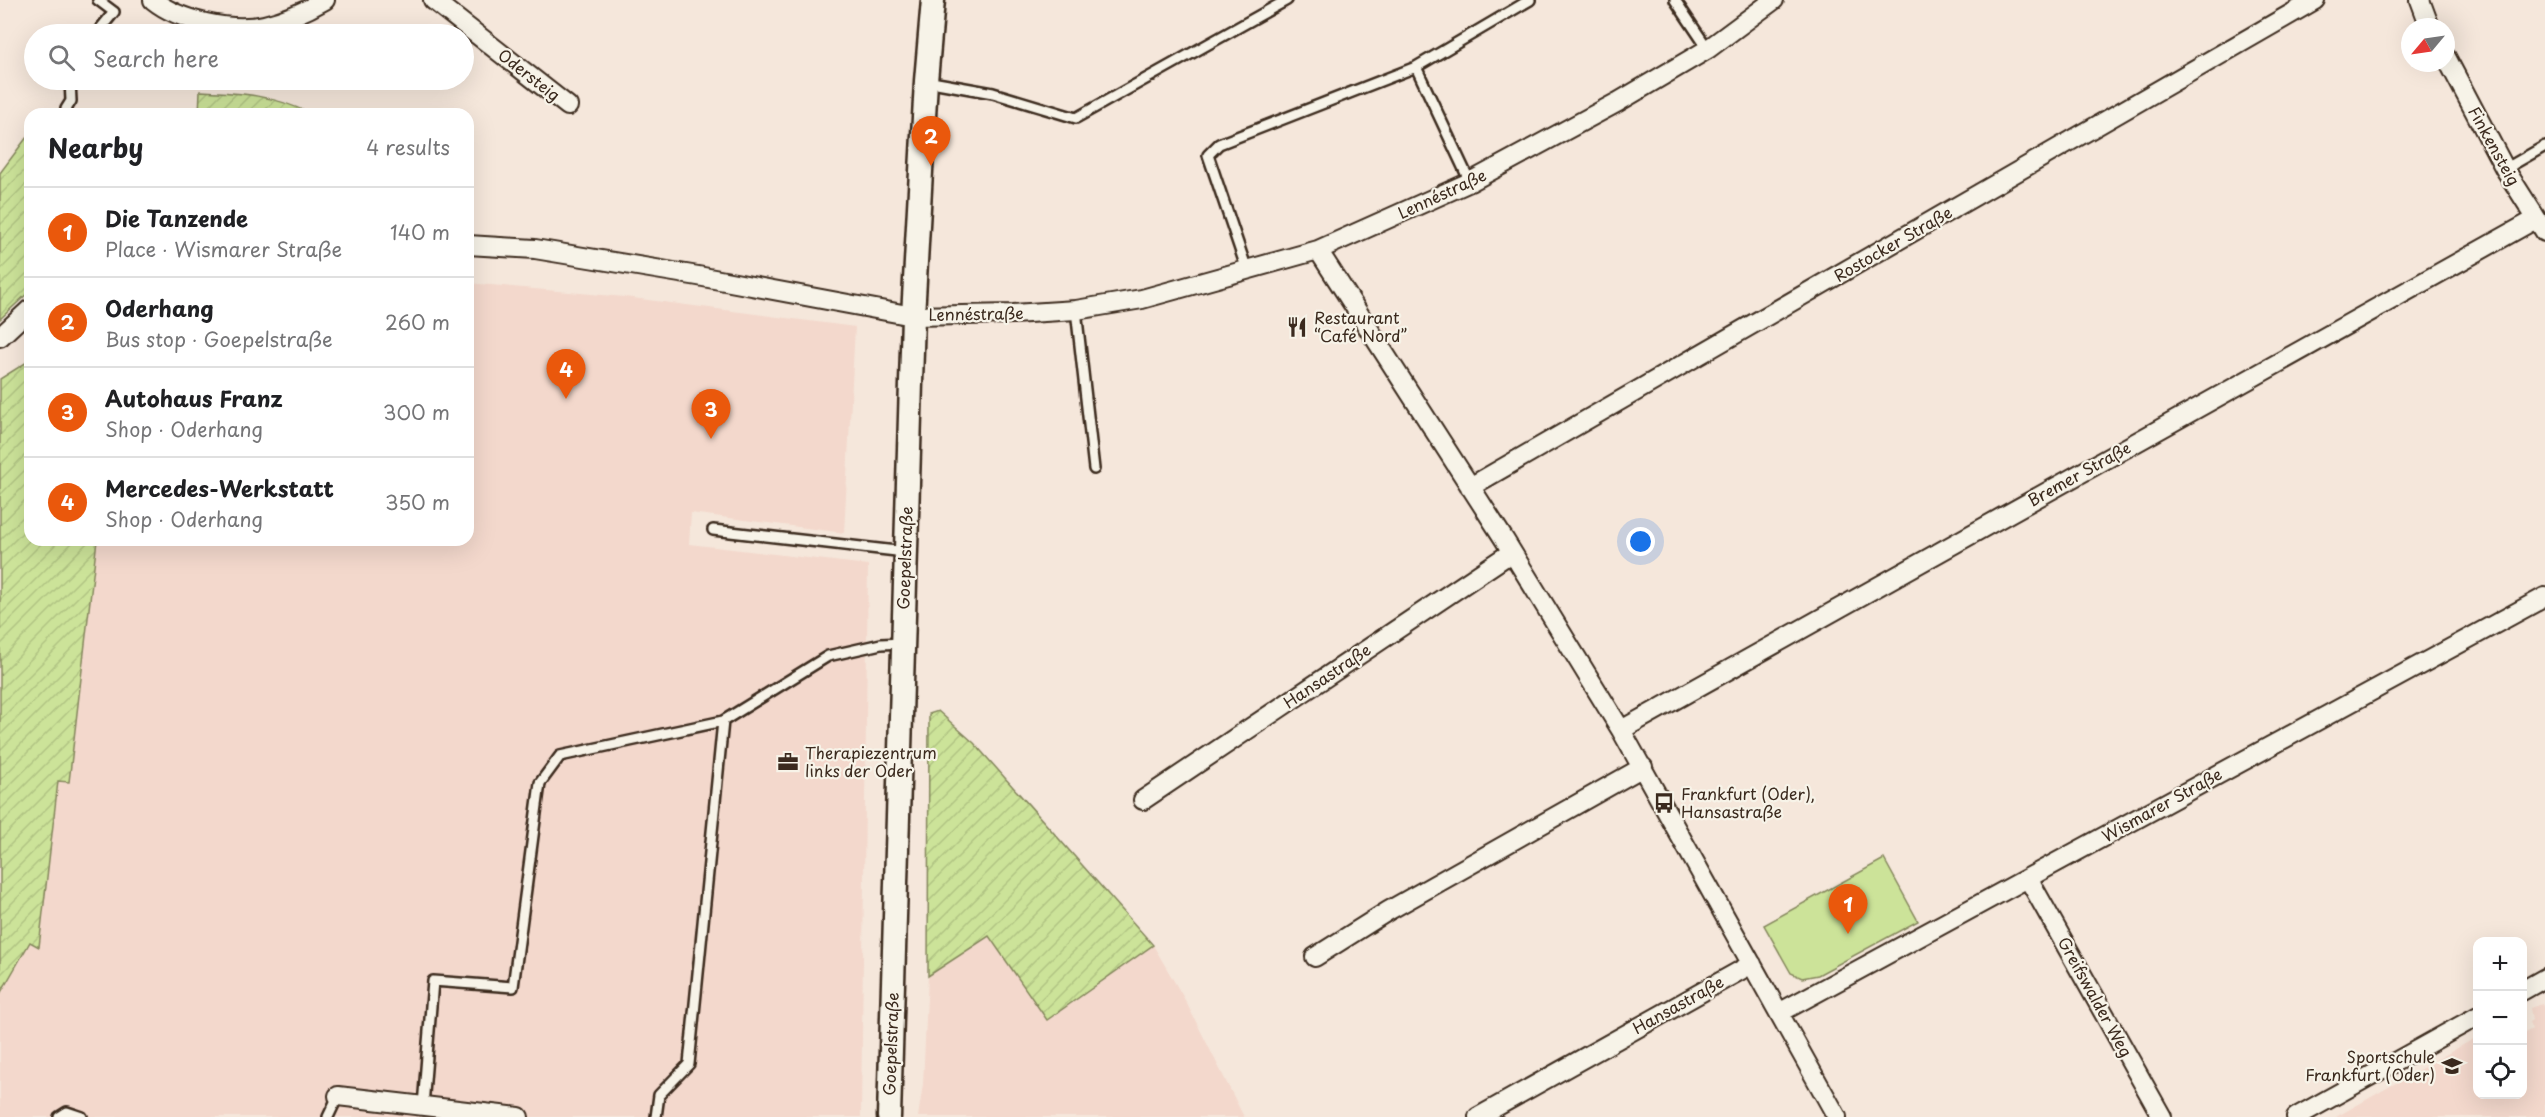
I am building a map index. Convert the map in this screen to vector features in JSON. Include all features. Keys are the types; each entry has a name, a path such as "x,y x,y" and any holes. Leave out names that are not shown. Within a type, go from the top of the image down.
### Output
{"street":[{"path":"153,0 193,20 215,24"},
{"path":"266,24 307,10 325,0"},
{"name":"Odersteig","path":"433,0 464,24"},
{"name":"Goepelstraße","path":"889,1117 913,316 926,81 933,0"},
{"name":"Lennéstraße","path":"474,245 535,249 698,276 913,316 1076,310 1142,299 1318,250 1470,182 1618,102 1708,50 1774,0"},
{"name":"Rostocker Straße","path":"1470,487 2315,0"},
{"path":"2420,0 2427,18"},
{"name":"Odersteig","path":"474,32 568,106"},
{"name":"Finkensteig","path":"2454,72 2505,169 2541,225"},
{"name":"Bremer Straße","path":"1621,730 2541,225"},
{"path":"1318,250 1512,552 1643,766 1837,1117"},
{"path":"0,337 24,315"},
{"name":"Hansastraße","path":"1143,800 1512,552"},
{"name":"Wismarer Straße","path":"1779,1013 2545,597"},
{"path":"1315,957 1388,911 1643,766"},
{"name":"Greifswalder Weg","path":"2028,878 2162,1117"},
{"name":"Hansastraße","path":"1478,1117 1752,964"},
{"path":"2527,989 2545,978"},
{"path":"2296,1117 2473,1019"},
{"path":"338,1096 519,1117"}],"lane":[{"path":"98,0 114,12 104,24"},
{"path":"926,81 993,93 1076,118 1287,0"},
{"path":"1247,270 1208,155 1219,144 1416,67 1530,0"},
{"path":"1675,0 1708,50"},
{"path":"1416,67 1470,182"},
{"path":"67,108 71,101 70,90"},
{"path":"2505,169 2545,146"},
{"path":"1076,310 1094,470"},
{"path":"713,530 905,552"},
{"path":"423,1106 433,981 513,987 540,783 560,756 723,721 828,656 881,644 902,643"},
{"path":"656,1117 659,1095 688,1064 723,721"},
{"path":"328,1117 338,1096"},
{"path":"59,1117 67,1112 82,1117"}],"shaded area":[{"path":"474,284 625,297 855,327 844,533 691,513 689,544 868,565 861,1117 0,1117 0,983 24,941 39,947 58,781 69,782 96,546 474,546"},
{"path":"989,936 1047,1020 1153,945 1185,1000 1244,1117 918,1117 923,1084 928,976"},
{"name":"Sportschule Frankfurt (Oder)","path":"2542,1004 2545,1010 2545,1117 2336,1117 2473,1039 2473,1099 2527,1099 2527,1032 2532,1029 2529,1022 2532,1020 2530,1008"}],"green space":[{"path":"200,91 257,96 297,108 199,108"},
{"path":"24,141 24,297 0,319 0,173"},
{"path":"24,364 24,546 96,546 69,782 58,781 39,947 30,942 0,994 0,379"},
{"path":"938,711 974,743 1153,945 1047,1020 989,936 928,976 929,714"},
{"path":"1884,859 1918,921 1818,975 1802,978 1791,973 1764,925"}],"place":[{"name":"Oderhang","path":"931,166"},
{"name":"Restaurant “Café Nord”","path":"1297,327"},
{"name":"Mercedes-Werkstatt","path":"566,399"},
{"name":"Autohaus Franz","path":"711,439"},
{"name":"Therapiezentrum links der Oder","path":"788,762"},
{"name":"Frankfurt (Oder), Hansastraße","path":"1664,803"},
{"name":"Die Tanzende","path":"1848,934"},
{"name":"Sportschule Frankfurt (Oder)","path":"2452,1066"}]}
